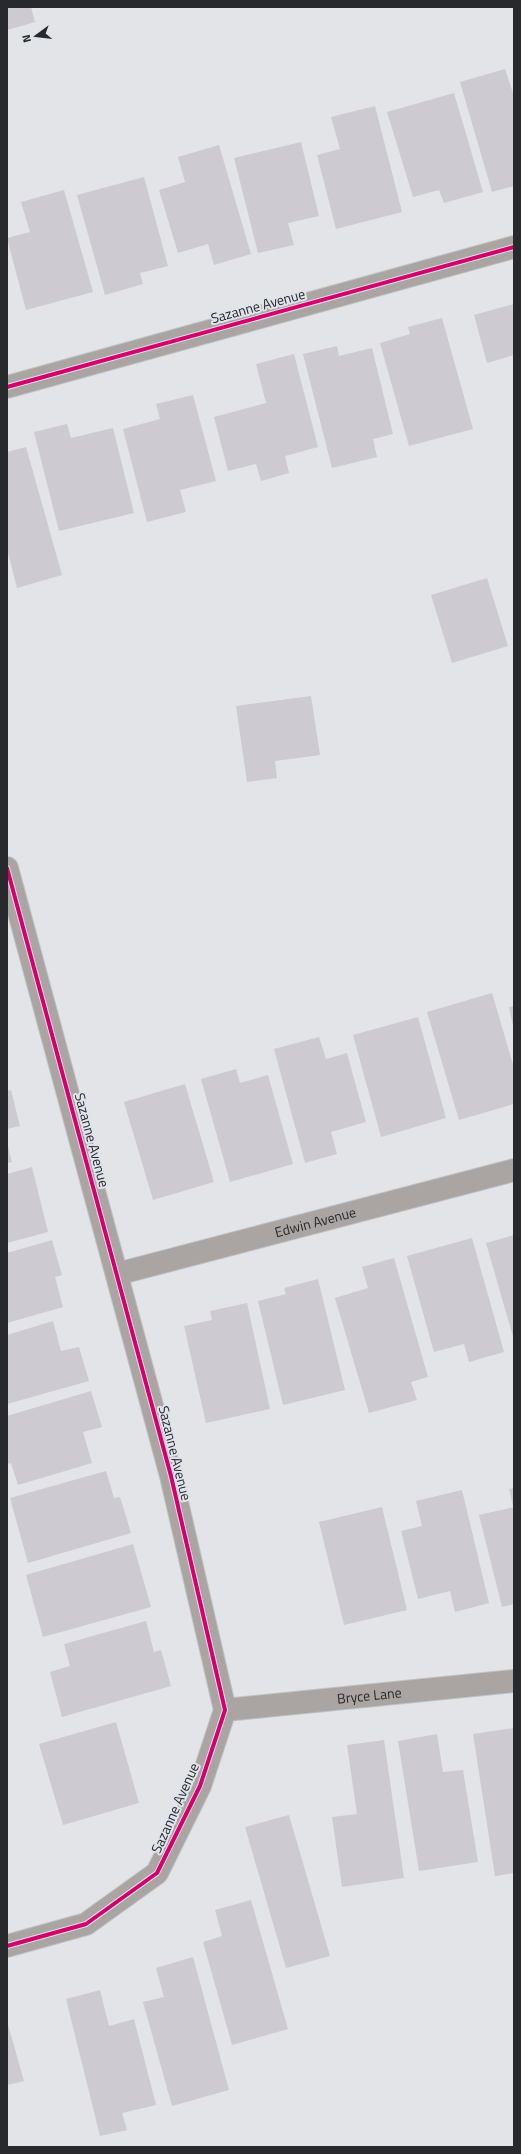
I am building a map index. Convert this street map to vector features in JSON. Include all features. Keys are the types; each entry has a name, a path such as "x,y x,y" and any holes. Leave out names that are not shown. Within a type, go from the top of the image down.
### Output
{"street":[{"name":"Sazanne Avenue","path":"7,387 514,247"},
{"name":"Sazanne Avenue","path":"7,868 171,1476 225,1710 200,1786 157,1873 86,1924 7,1946"},
{"name":"Edwin Avenue","path":"117,1274 514,1170"},
{"name":"Bryce Lane","path":"225,1710 514,1680"}],"building":[{"path":"7,7 31,7 35,22 7,30"},
{"path":"505,69 514,96 514,186 492,192 460,82"},
{"path":"454,93 483,192 444,203 439,190 413,197 387,112"},
{"path":"375,106 402,212 336,229 317,155 340,149 331,117"},
{"path":"301,142 319,216 288,223 294,245 258,253 234,158"},
{"path":"219,145 251,254 214,265 208,244 178,253 159,190 185,182 178,157"},
{"path":"144,177 168,266 140,273 143,284 105,295 77,195"},
{"path":"64,190 93,292 26,310 7,238 30,232 21,202"},
{"path":"514,304 514,355 487,363 474,315"},
{"path":"442,318 473,429 409,446 380,343 410,334 408,327"},
{"path":"337,346 339,356 372,348 393,434 373,439 377,457 332,468 303,354"},
{"path":"294,354 318,447 285,456 289,473 261,481 256,464 228,471 214,417 266,403 256,364"},
{"path":"193,395 216,481 180,490 186,512 147,522 123,429 160,419 156,404"},
{"path":"67,424 71,438 113,428 134,513 59,531 34,432"},
{"path":"26,447 62,575 17,588 7,549 7,452"},
{"path":"487,578 508,646 452,663 431,595"},
{"path":"311,696 320,755 275,761 277,778 247,782 236,706"},
{"path":"492,993 514,1068 514,1104 459,1120 427,1012"},
{"path":"514,1006 514,1026 513,1026 509,1007"},
{"path":"418,1017 446,1118 381,1137 353,1035"},
{"path":"319,1037 326,1059 347,1053 366,1122 331,1132 337,1154 305,1163 274,1049"},
{"path":"236,1069 240,1083 268,1075 293,1164 230,1182 201,1079"},
{"path":"185,1084 214,1182 153,1200 124,1102"},
{"path":"11,1090 20,1126 7,1129 7,1091"},
{"path":"7,1142 12,1162 7,1163"},
{"path":"32,1167 48,1232 7,1243 7,1174"},
{"path":"514,1235 514,1340 486,1243"},
{"path":"472,1238 504,1352 469,1362 464,1344 434,1352 407,1256"},
{"path":"52,1240 62,1275 55,1277 63,1307 7,1323 7,1253"},
{"path":"394,1258 428,1377 411,1382 417,1400 369,1413 335,1298 368,1288 362,1267"},
{"path":"318,1279 345,1390 283,1405 258,1301 286,1294 284,1288"},
{"path":"247,1303 270,1409 206,1423 184,1326 212,1320 210,1311"},
{"path":"53,1321 61,1351 79,1347 89,1381 7,1404 7,1335"},
{"path":"91,1391 102,1427 83,1432 92,1463 18,1485 11,1463 7,1464 7,1416"},
{"path":"106,1471 114,1498 120,1497 131,1533 28,1563 10,1498"},
{"path":"514,1488 514,1506 513,1506 509,1489"},
{"path":"462,1490 489,1603 455,1612 450,1591 418,1599 401,1531 422,1526 416,1501"},
{"path":"382,1507 407,1610 344,1625 319,1522"},
{"path":"514,1507 514,1604 502,1607 479,1515"},
{"path":"133,1544 151,1607 43,1637 26,1575"},
{"path":"146,1621 154,1652 161,1650 171,1686 62,1717 50,1672 70,1666 64,1644"},
{"path":"116,1722 139,1803 63,1825 39,1744"},
{"path":"514,1728 514,1873 495,1876 473,1734"},
{"path":"437,1734 443,1772 463,1770 478,1862 419,1871 398,1741"},
{"path":"384,1740 404,1878 342,1887 332,1817 357,1814 347,1745"},
{"path":"289,1815 330,1956 286,1968 245,1827"},
{"path":"251,1900 288,2029 232,2045 203,1942 222,1936 215,1910"},
{"path":"193,1957 229,2090 172,2106 143,2002 164,1997 156,1968"},
{"path":"100,1990 109,2026 134,2019 156,2105 122,2113 127,2130 100,2136 66,1999"},
{"path":"7,2021 24,2081 7,2085"}],"cycle path":[{"path":"7,387 514,247"},
{"path":"7,868 171,1476 225,1710 200,1786 157,1873 86,1924 7,1946"}]}
